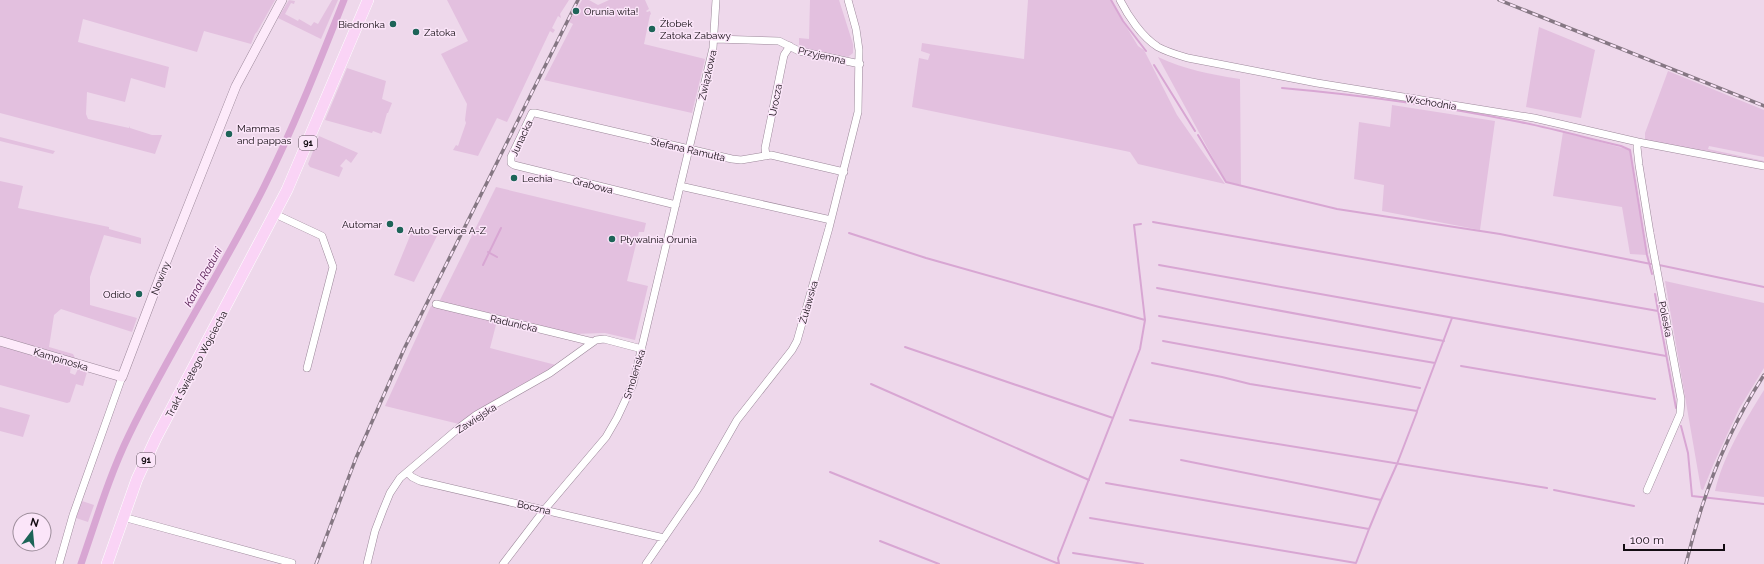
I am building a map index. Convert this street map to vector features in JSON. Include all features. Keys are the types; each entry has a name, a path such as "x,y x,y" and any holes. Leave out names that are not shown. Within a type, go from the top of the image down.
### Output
{"main road":[{"name":"Trakt Świętego Wojciecha","path":"107,564 137,478 156,438 275,214 299,165 368,0"}],"street":[{"name":"Nowiny","path":"59,564 73,516 122,377 160,277 236,86 282,0"},
{"name":"Związkowa","path":"690,149 715,38 716,0"},
{"name":"Żuławska","path":"646,564 697,490 737,420 792,350 797,341 844,172 858,112 860,64 856,28 848,0"},
{"name":"Wschodnia","path":"1120,0 1136,26 1157,46 1171,53 1188,58 1317,83 1534,118 1638,142 1764,166"},
{"name":"Przyjemna","path":"715,38 779,41 799,51 860,64"},
{"name":"Urocza","path":"766,156 765,148 784,55 790,46"},
{"name":"Stefana Ramułta","path":"532,113 736,160 774,156 844,172"},
{"name":"Junacka","path":"511,163 511,158 532,113"},
{"name":"Poleska","path":"1638,142 1637,147 1639,165 1650,233 1681,400 1680,414 1647,490"},
{"name":"Smoleńska","path":"503,564 613,426 633,384 690,149"},
{"name":"Grabowa","path":"511,163 676,205"},
{"path":"680,186 831,220"},
{"path":"275,214 322,236 333,267 307,368"},
{"name":"Radunicka","path":"436,304 593,342"},
{"path":"593,342 604,338 642,349"},
{"name":"Kampinoska","path":"0,341 122,377"},
{"name":"Zawiejska","path":"367,564 375,531 385,505 397,483 407,472 476,415 550,373 593,342"},
{"name":"Boczna","path":"407,472 418,480 664,538"},
{"path":"123,516 292,562"}],"shaded area":[{"path":"0,0 275,0 255,34 251,44 204,31 197,52 83,19 78,42 169,67 165,88 131,78 125,102 87,92 86,114 88,119 129,128 130,126 130,128 152,135 162,135 155,154 0,113"},
{"path":"289,0 295,1 294,4 291,3 285,14 298,21 299,19 311,26 314,22 318,24 332,0 338,0 321,39 278,18"},
{"path":"447,0 569,0 560,14 561,18 558,16 552,28 555,30 553,33 550,31 507,122 497,118 478,156 453,150 456,145 458,146 466,123 467,104 441,54 468,41"},
{"path":"582,0 589,0 598,5 609,0 645,0 649,9 646,11 650,11 651,14 644,44 705,59 692,113 544,80 573,24 569,22"},
{"path":"810,0 839,0 853,44 853,53 848,57 799,47 799,38 809,39"},
{"path":"1028,0 1110,0 1138,46 1144,50 1177,115 1225,184 1138,164 1130,152 912,107 919,58 928,60 930,54 921,51 922,43 1024,59"},
{"path":"1539,27 1595,50 1581,118 1526,107"},
{"path":"1158,57 1198,71 1240,79 1241,185 1226,182"},
{"path":"347,68 386,81 382,99 392,103 387,113 381,134 373,131 372,133 325,120"},
{"path":"1668,71 1764,110 1764,157 1709,146 1708,149 1764,161 1764,163 1645,140 1645,133"},
{"path":"1392,105 1495,121 1480,230 1382,211 1384,185 1354,179 1359,122 1390,127"},
{"path":"1563,132 1630,150 1647,255 1630,254 1622,207 1553,196"},
{"path":"319,136 358,153 351,163 346,159 340,166 343,168 339,177 310,167 308,164"},
{"path":"0,137 55,151 53,154 0,141"},
{"path":"0,181 23,186 18,208 109,227 109,229 141,238 141,244 104,235 90,277 90,305 137,318 132,332 61,309 54,315 49,347 73,354 75,358 83,361 82,363 0,338"},
{"path":"496,187 646,223 644,232 639,232 627,281 648,286 635,340 605,333 572,334 439,302"},
{"path":"412,231 437,236 414,282 394,275"},
{"path":"1665,281 1764,303 1764,368 1739,409 1703,490 1701,489"},
{"path":"431,306 497,321 490,348 556,365 459,424 385,406"},
{"path":"0,344 71,366 70,373 75,375 78,369 87,372 83,386 76,384 70,402 67,403 0,385"},
{"path":"1764,390 1764,497 1715,491 1723,465 1729,452 1742,426"},
{"path":"0,407 30,415 23,437 0,431"},
{"path":"82,501 94,505 88,522 76,518"}],"waterway":[{"name":"Kanał Raduni","path":"81,564 109,482 129,435 161,372 231,249 264,187 296,118 344,0"},
{"path":"1111,0 1123,21 1146,51"},
{"path":"1154,65 1195,131"},
{"path":"1282,88 1341,94 1461,111 1520,122 1621,146 1630,150 1647,255 1652,274"},
{"path":"1198,135 1226,182 1337,209 1500,234 1651,264"},
{"path":"1153,222 1658,311"},
{"path":"1059,564 1058,558 1140,349 1145,320 1134,225 1141,224"},
{"path":"483,265 501,228"},
{"path":"849,233 926,258 1145,320"},
{"path":"488,252 497,257"},
{"path":"1159,265 1666,356"},
{"path":"1659,265 1764,287"},
{"path":"1157,288 1444,341"},
{"path":"1655,294 1676,408"},
{"path":"1159,316 1435,363"},
{"path":"1152,363 1250,384 1417,411 1452,318"},
{"path":"1163,341 1420,388"},
{"path":"905,347 1113,418"},
{"path":"1461,366 1655,399"},
{"path":"871,384 1089,480"},
{"path":"1181,460 1381,500 1417,412"},
{"path":"1130,420 1547,488"},
{"path":"1681,426 1688,453 1692,496 1764,504"},
{"path":"830,472 1059,564"},
{"path":"1106,483 1369,529 1381,500"},
{"path":"1554,490 1634,506"},
{"path":"1090,518 1356,563 1369,529"},
{"path":"880,541 939,564"},
{"path":"1073,553 1143,564"}],"railway":[{"path":"316,564 356,458 405,347 578,0"},
{"path":"1499,0 1764,106"},
{"path":"1686,564 1692,539 1717,466 1738,419 1764,375"}],"place":[{"name":"Orunia wita!","path":"576,11"},
{"name":"Biedronka","path":"393,24"},
{"name":"Żłobek Zatoka Zabawy","path":"652,29"},
{"name":"Zatoka","path":"416,32"},
{"name":"Mammas and pappas","path":"229,134"},
{"name":"Lechia","path":"514,178"},
{"name":"Automar","path":"390,224"},
{"name":"Auto Service A-Z","path":"400,230"},
{"name":"Pływalnia Orunia","path":"612,239"},
{"name":"Odido","path":"139,294"}]}
